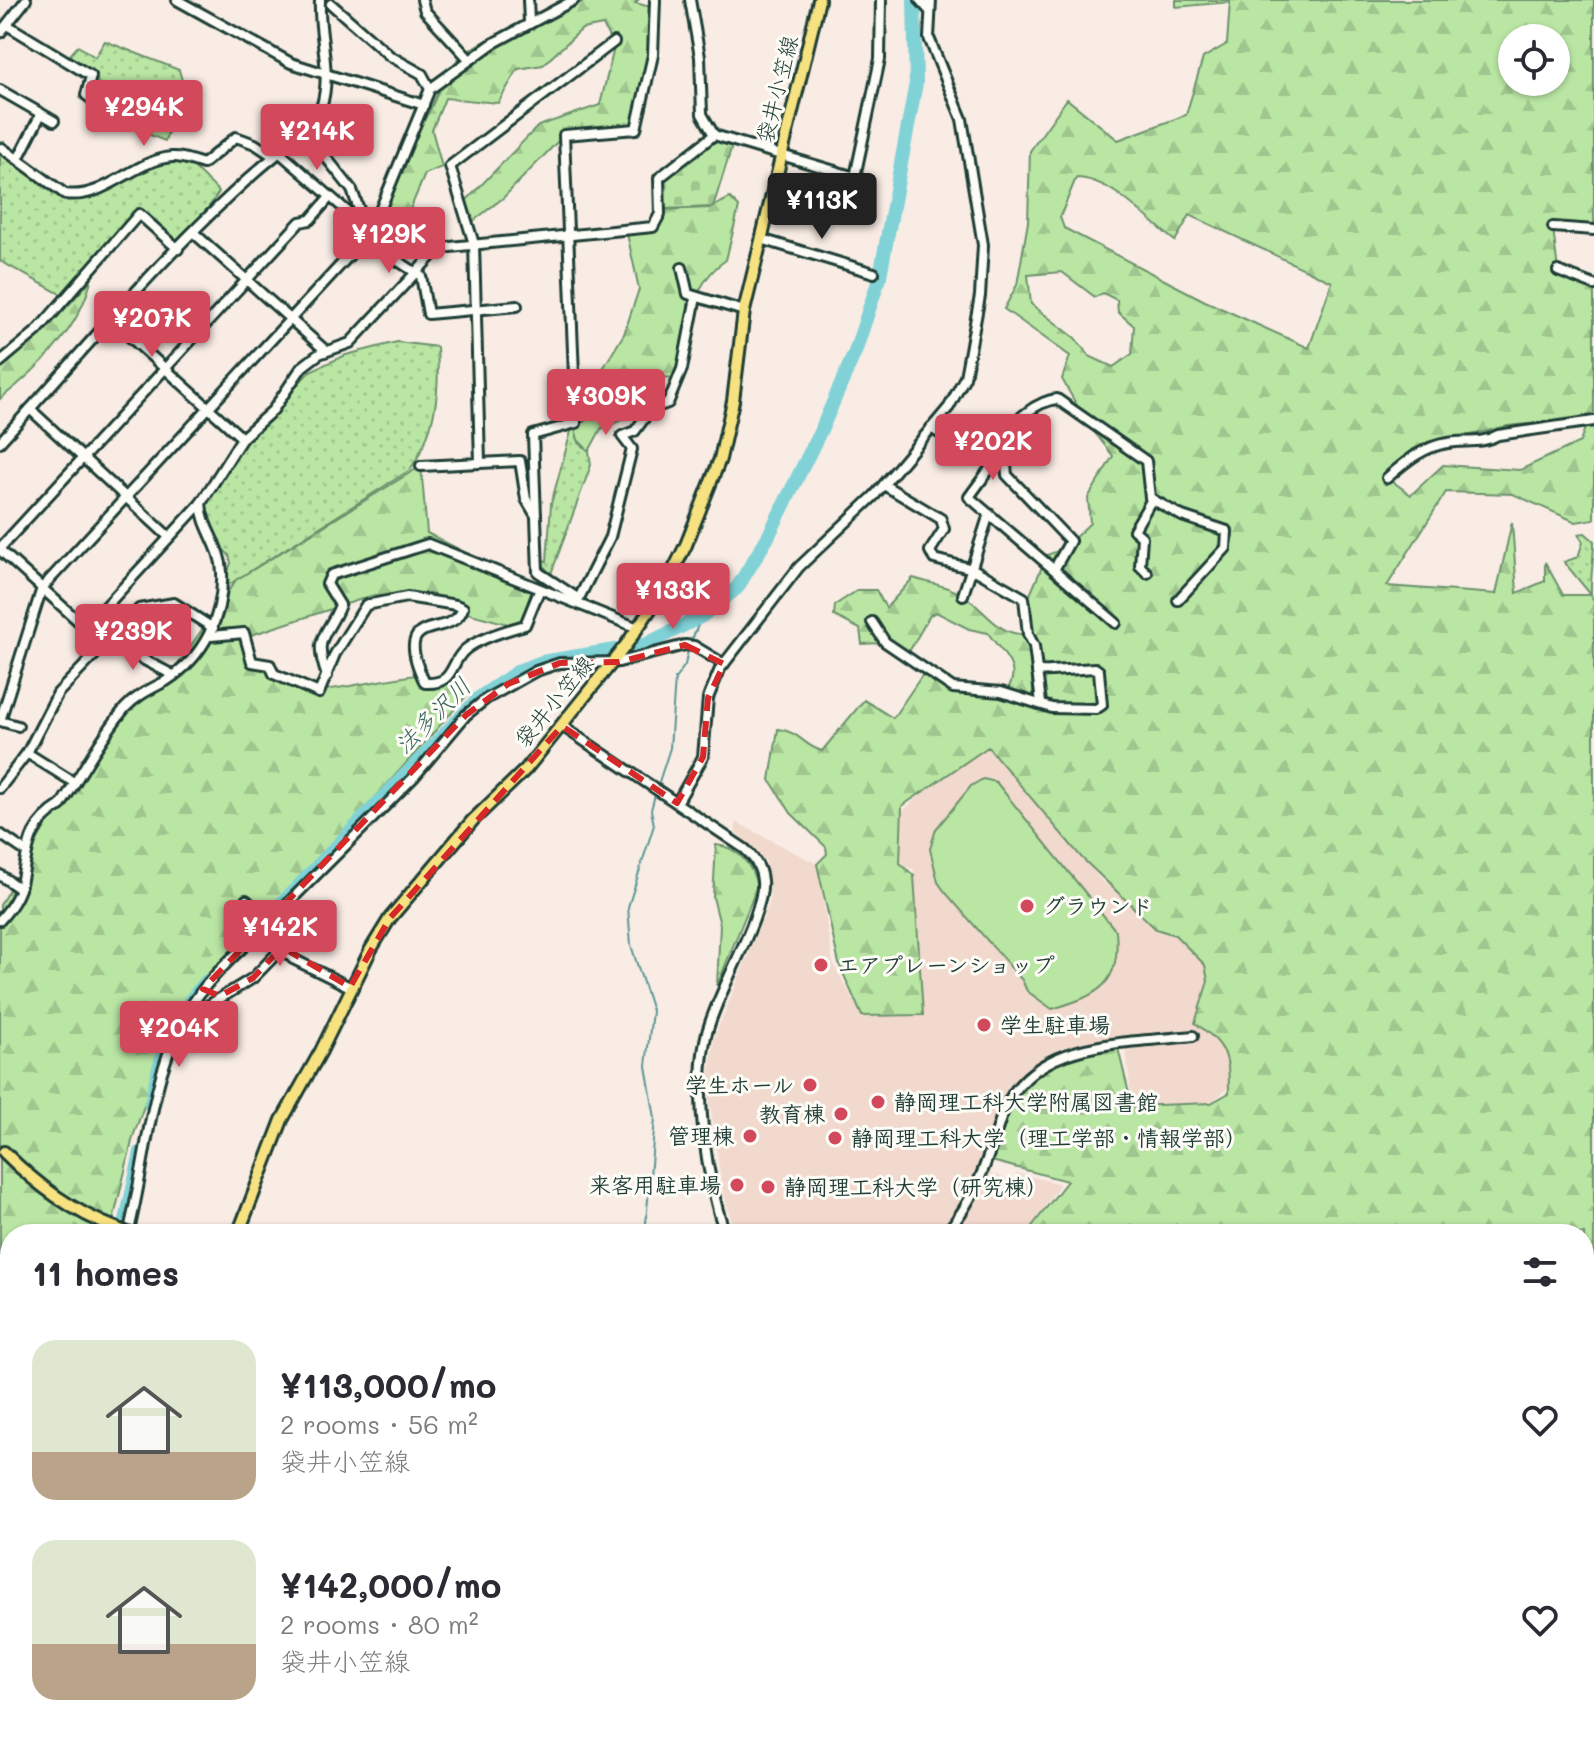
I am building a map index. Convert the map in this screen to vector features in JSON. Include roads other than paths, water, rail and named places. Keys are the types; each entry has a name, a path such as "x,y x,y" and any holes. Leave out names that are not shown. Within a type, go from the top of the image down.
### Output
{"main road":[{"name":"袋井小笠線","path":"242,1224 282,1120 321,1051 350,987 390,918 473,820 526,769 562,726 638,628 664,589 686,545 720,459 733,401 744,311 819,0"},
{"path":"4,1152 35,1183 74,1209 107,1224"}],"street":[{"path":"0,33 26,0"},
{"path":"177,0 291,63 424,105"},
{"path":"320,0 318,20 327,74 313,141 352,190 368,230"},
{"path":"422,0 425,11 469,59"},
{"path":"528,0 529,22"},
{"path":"18,726 0,721 42,588 291,319 368,230 430,89 469,59 529,22 574,0"},
{"path":"577,602 538,572 533,435 576,423 571,235 564,135 636,129 653,55 655,0"},
{"path":"690,0 700,57 702,114 714,135 855,177 880,59 881,0"},
{"path":"677,803 703,757 708,698 724,664 799,567 884,485 931,428 965,377 980,296 983,245 962,119 933,51 925,3"},
{"path":"331,4 390,56 422,74 430,89"},
{"path":"7,25 91,76 86,95 88,100 113,115"},
{"path":"480,462 474,244 450,166 614,42"},
{"path":"0,90 54,121"},
{"path":"0,442 109,318 320,112"},
{"path":"18,159 41,114"},
{"path":"330,197 310,220 300,222 0,549 86,628 201,503 242,438 273,410 302,367 326,351 350,343 436,251 474,244 653,227 660,214 659,178 714,135"},
{"path":"2,148 65,194 77,196 113,184 157,159 176,156 203,164 236,137 276,154 368,230 392,257 421,276 428,314 517,306"},
{"path":"0,362 37,331 139,214 178,249"},
{"path":"1553,227 1594,230"},
{"path":"194,233 326,351"},
{"path":"761,239 874,273"},
{"path":"682,268 688,294 744,311"},
{"path":"1558,271 1594,285"},
{"path":"577,602 610,537 632,449 622,436 635,431 651,409 668,403 682,369 696,297"},
{"path":"109,318 242,438"},
{"path":"982,436 983,432 1002,435 1019,419 1046,402 1057,399 1146,461 1147,491 1152,499 1182,516 1227,531 1226,548 1178,600"},
{"path":"30,409 169,537"},
{"path":"1387,478 1411,458 1448,443 1487,441 1498,435 1594,421"},
{"path":"931,428 957,444 969,434 997,439 1005,455 1007,475 1070,541 1055,568"},
{"path":"421,466 520,461 526,499 536,516"},
{"path":"991,467 969,497 1116,623"},
{"path":"884,485 941,519 944,529 930,551 934,559 973,569 1024,598 1041,703"},
{"path":"1147,573 1140,566 1142,537 1134,530 1152,499"},
{"path":"0,919 20,889 25,851 45,815 61,805 125,708 140,694 173,675 212,632 222,589 221,561 202,519 201,503"},
{"path":"963,595 989,514"},
{"path":"327,676 320,644 326,626 340,605 327,584 331,575 428,544 539,591 577,602 638,628"},
{"path":"0,788 27,753 58,693 139,609 174,603 212,632 244,633 252,662 270,665 274,674 319,693 335,654 366,605 407,597 463,608 457,617 417,633 413,640 415,662 425,683 435,683 455,669 465,649 498,633 525,625 539,591"},
{"path":"872,622 885,642 940,683 962,691 1001,692 1052,708 1100,707 1099,671 1095,668 1037,672"},
{"path":"108,641 173,675"},
{"path":"127,1224 166,1055 203,989 414,777 466,715 486,699 536,671 560,663 612,661 685,645 694,646 724,664"},
{"path":"562,726 745,849 754,858 762,879 760,901 716,1002 702,1058 703,1120 723,1224"},
{"path":"27,753 75,783"},
{"path":"0,834 25,851"},
{"path":"0,875 20,889"},
{"path":"246,900 271,924 293,959 350,987"},
{"path":"185,1020 253,978 283,947"},
{"path":"203,989 220,996"},
{"path":"953,1224 966,1209 981,1179 1010,1100 1039,1066 1071,1051 1193,1036"}],"waterway":[{"name":"法多沢川","path":"258,928 480,697 520,670 542,662 645,645 702,616 737,588 768,537 822,428 855,352 880,276 916,83 914,0"},
{"path":"690,644 702,616"},
{"path":"658,785 670,748 675,679 685,665 688,650"},
{"path":"646,1224 655,1118 646,1066 652,1011 631,945 628,907 654,825 651,810 656,791"},
{"name":"法多沢川","path":"151,1105 169,1038 185,1008 207,981"},
{"name":"法多沢川","path":"125,1224 141,1152"}],"place":[{"name":"グラウンド","path":"1027,906"},
{"name":"エアプレーンショップ","path":"821,965"},
{"name":"学生駐車場","path":"984,1025"},
{"name":"学生ホール","path":"810,1085"},
{"name":"静岡理工科大学附属図書館","path":"878,1102"},
{"name":"教育棟","path":"841,1114"},
{"name":"管理棟","path":"750,1136"},
{"name":"静岡理工科大学（理工学部・情報学部）","path":"835,1138"},
{"name":"来客用駐車場","path":"737,1185"},
{"name":"静岡理工科大学（研究棟）","path":"768,1187"}]}
